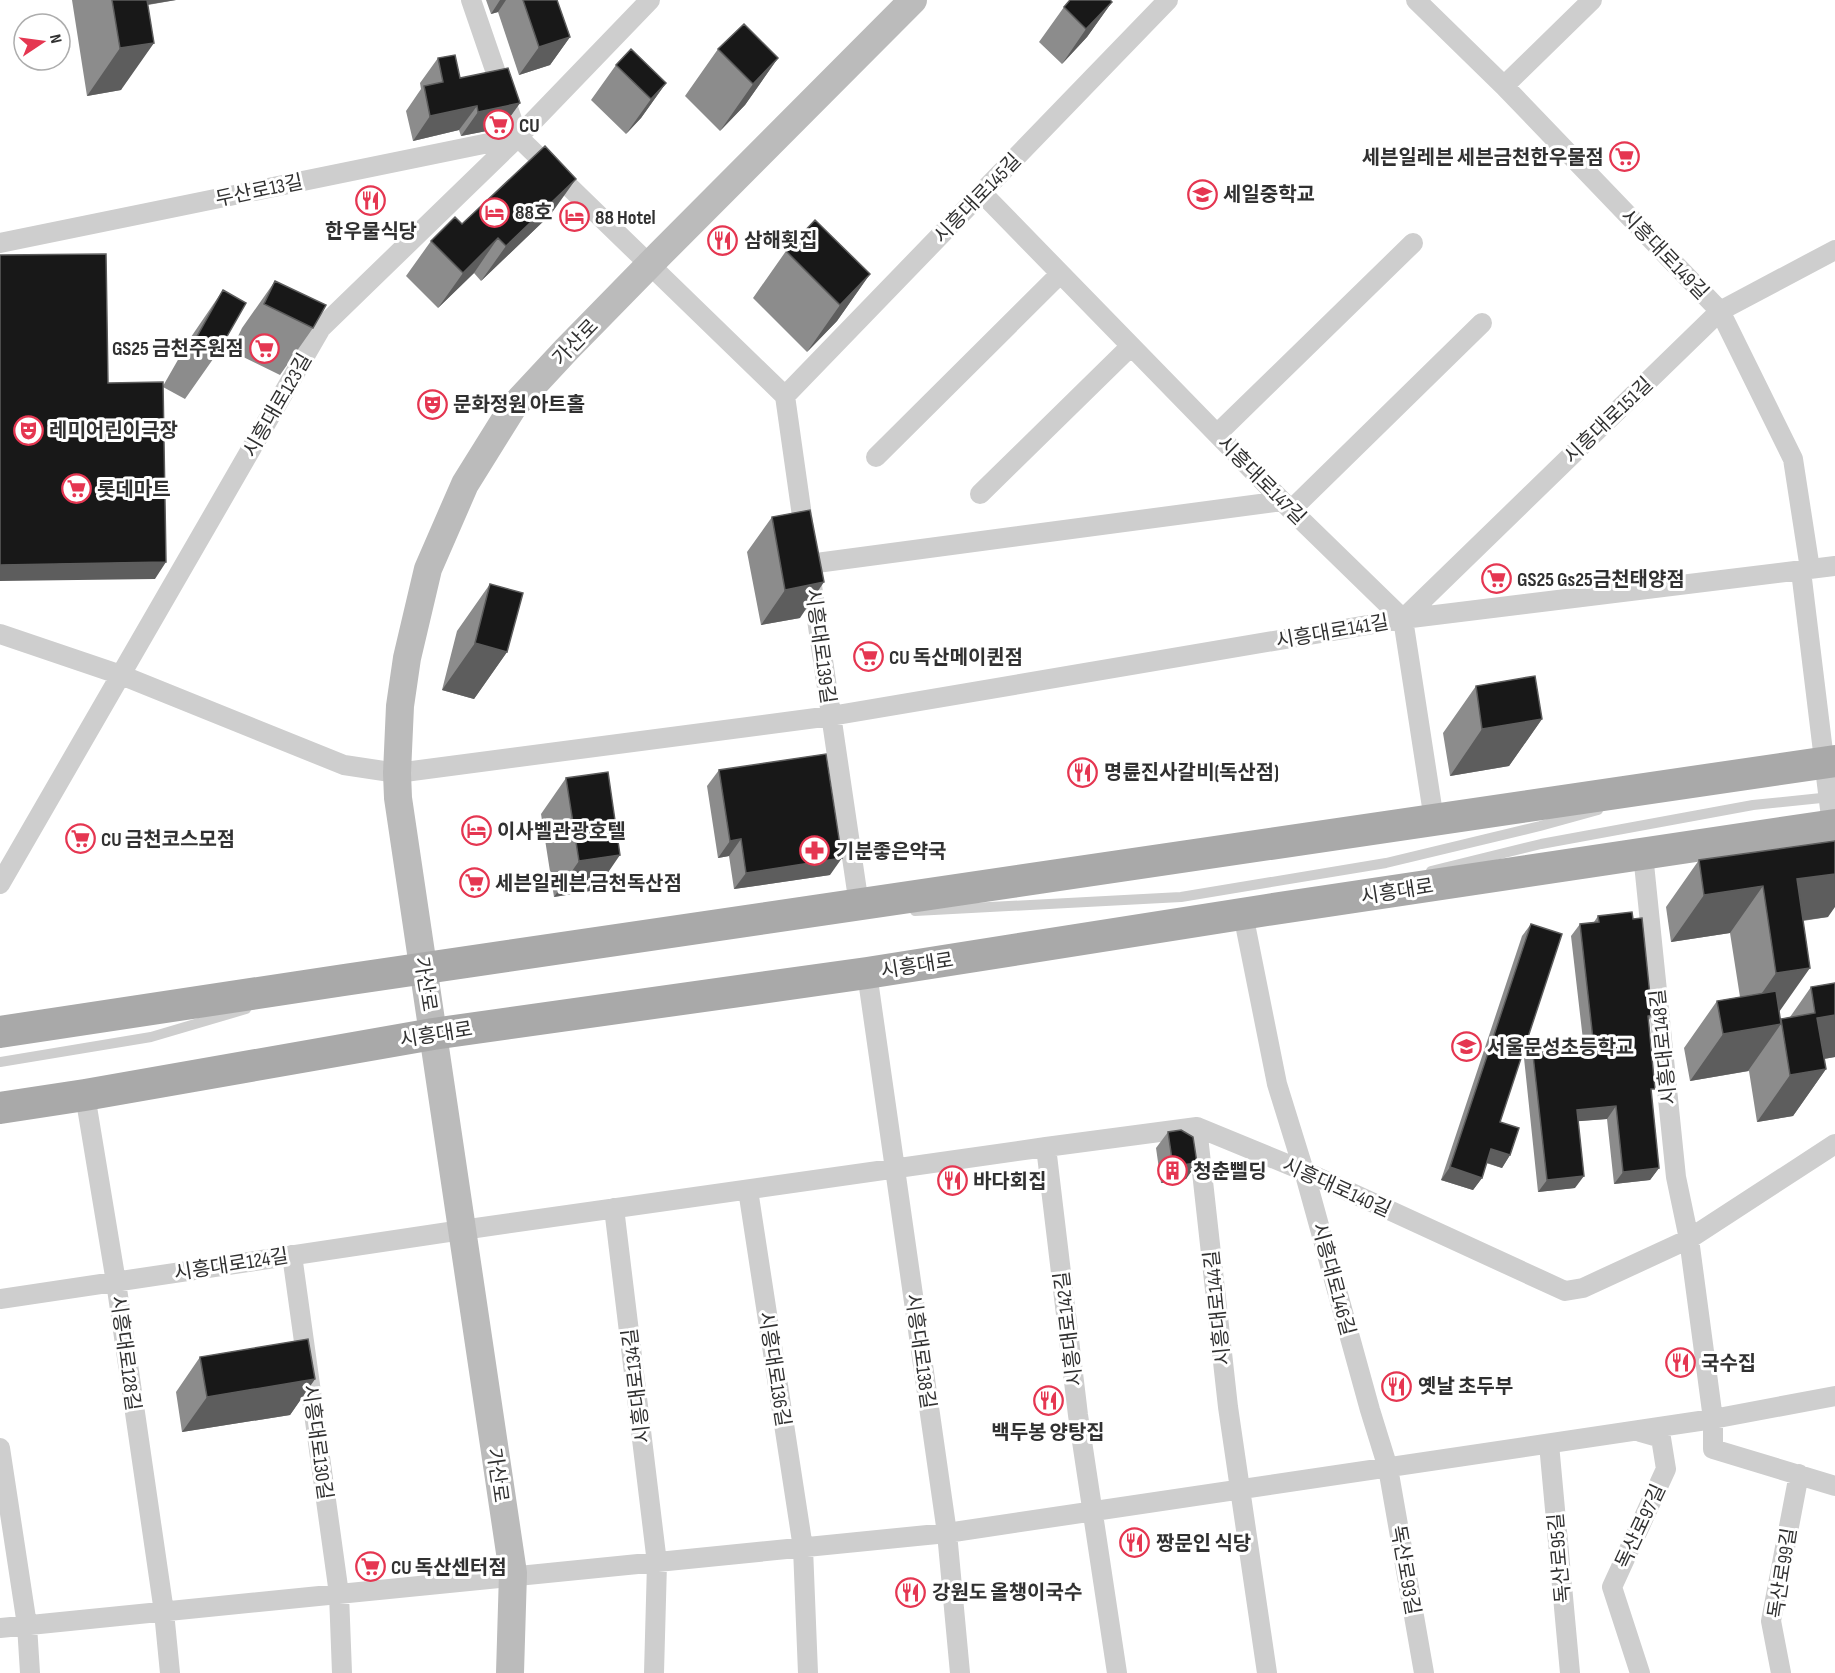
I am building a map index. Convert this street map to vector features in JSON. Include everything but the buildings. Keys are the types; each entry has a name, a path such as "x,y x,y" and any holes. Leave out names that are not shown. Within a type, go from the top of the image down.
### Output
{"main road":[{"name":"가산로","path":"510,1673 513,1577 398,798 400,706 416,617 428,569 465,484 513,407 649,265 913,0"},
{"path":"0,1032 772,918 868,909 1434,820 1829,761"},
{"name":"시흥대로","path":"0,1108 433,1034 867,973 1643,854 1833,819"}],"street":[{"path":"471,0 518,137 785,396"},
{"name":"시흥대로123길","path":"0,884 321,328 518,137 650,0"},
{"name":"시흥대로145길","path":"785,396 1168,0"},
{"name":"시흥대로149길","path":"1416,0 1504,86 1720,311 1793,459 1829,761 1833,819"},
{"path":"1504,86 1592,0"},
{"name":"두산로13길","path":"0,243 518,137"},
{"name":"시흥대로147길","path":"981,193 1286,506 1403,619"},
{"path":"1216,434 1413,243"},
{"name":"시흥대로151길","path":"1403,619 1720,311 1835,250"},
{"path":"876,457 1060,274"},
{"path":"809,564 1286,506 1482,323"},
{"path":"980,494 1131,346"},
{"name":"시흥대로139길","path":"785,396 831,716 868,909"},
{"name":"시흥대로141길","path":"831,716 1403,619 1835,566"},
{"path":"1403,619 1434,820"},
{"path":"0,634 121,675 344,765 397,774 831,716"},
{"name":"시흥대로148길","path":"1643,854 1677,1178 1689,1239 1713,1419 1713,1449 1835,1486"},
{"name":"시흥대로146길","path":"1255,912 1277,1084 1388,1468"},
{"name":"시흥대로138길","path":"867,973 947,1533 960,1673"},
{"name":"시흥대로128길","path":"85,1095 116,1282 164,1612 170,1673"},
{"name":"시흥대로140길","path":"895,1169 1197,1127 1304,1171 1566,1291 1583,1288 1689,1239"},
{"name":"시흥대로144길","path":"1197,1127 1228,1407 1267,1673"},
{"path":"1689,1239 1835,1144"},
{"name":"시흥대로142길","path":"1046,1147 1078,1416 1117,1673"},
{"path":"462,1230 895,1169"},
{"name":"시흥대로136길","path":"748,1190 803,1548 808,1673"},
{"name":"시흥대로134길","path":"614,1208 657,1563 654,1673"},
{"name":"시흥대로124길","path":"0,1299 462,1230"},
{"name":"시흥대로130길","path":"292,1255 339,1594 342,1673"},
{"path":"0,1628 947,1533 1636,1431 1835,1396"},
{"name":"독산로97길","path":"1636,1431 1661,1438 1666,1469 1612,1587 1640,1673"},
{"name":"독산로95길","path":"1549,1444 1570,1673"},
{"path":"0,1448 27,1625 30,1673"},
{"name":"독산로93길","path":"1388,1468 1425,1673"},
{"name":"독산로99길","path":"1781,1673 1771,1621 1799,1474"}],"lane":[{"path":"1620,804 1711,779"},
{"path":"1417,874 1541,844 1753,805 1833,819"},
{"path":"901,912 1181,897 1386,863 1608,807"},
{"path":"1255,912 1394,880"},
{"path":"265,1003 344,980"},
{"path":"0,1062 151,1037 253,1007"}],"place":[{"name":"CU","path":"498,125"},
{"name":"세븐일레븐 세븐금천한우물점","path":"1625,157"},
{"name":"세일중학교","path":"1202,194"},
{"name":"한우물식당","path":"371,200"},
{"name":"88호","path":"494,212"},
{"name":"88 Hotel","path":"574,217"},
{"name":"삼해횟집","path":"723,240"},
{"name":"GS25 금천주원점","path":"265,348"},
{"name":"문화정원 아트홀","path":"432,404"},
{"name":"레미어린이극장","path":"28,430"},
{"name":"롯데마트","path":"76,489"},
{"name":"GS25 Gs25금천태양점","path":"1496,579"},
{"name":"CU 독산메이퀸점","path":"868,657"},
{"name":"명륜진사갈비(독산점)","path":"1083,772"},
{"name":"이사벨관광호텔","path":"476,831"},
{"name":"CU 금천코스모점","path":"80,839"},
{"name":"기분좋은약국","path":"815,851"},
{"name":"세븐일레븐 금천독산점","path":"474,883"},
{"name":"서울문성초등학교","path":"1466,1047"},
{"name":"청춘삘딩","path":"1172,1171"},
{"name":"바다회집","path":"952,1181"},
{"name":"국수집","path":"1680,1363"},
{"name":"옛날 초두부","path":"1397,1386"},
{"name":"백두봉 양탕집","path":"1048,1401"},
{"name":"짱문인 식당","path":"1135,1543"},
{"name":"CU 독산센터점","path":"370,1567"},
{"name":"강원도 올챙이국수","path":"911,1592"}]}
